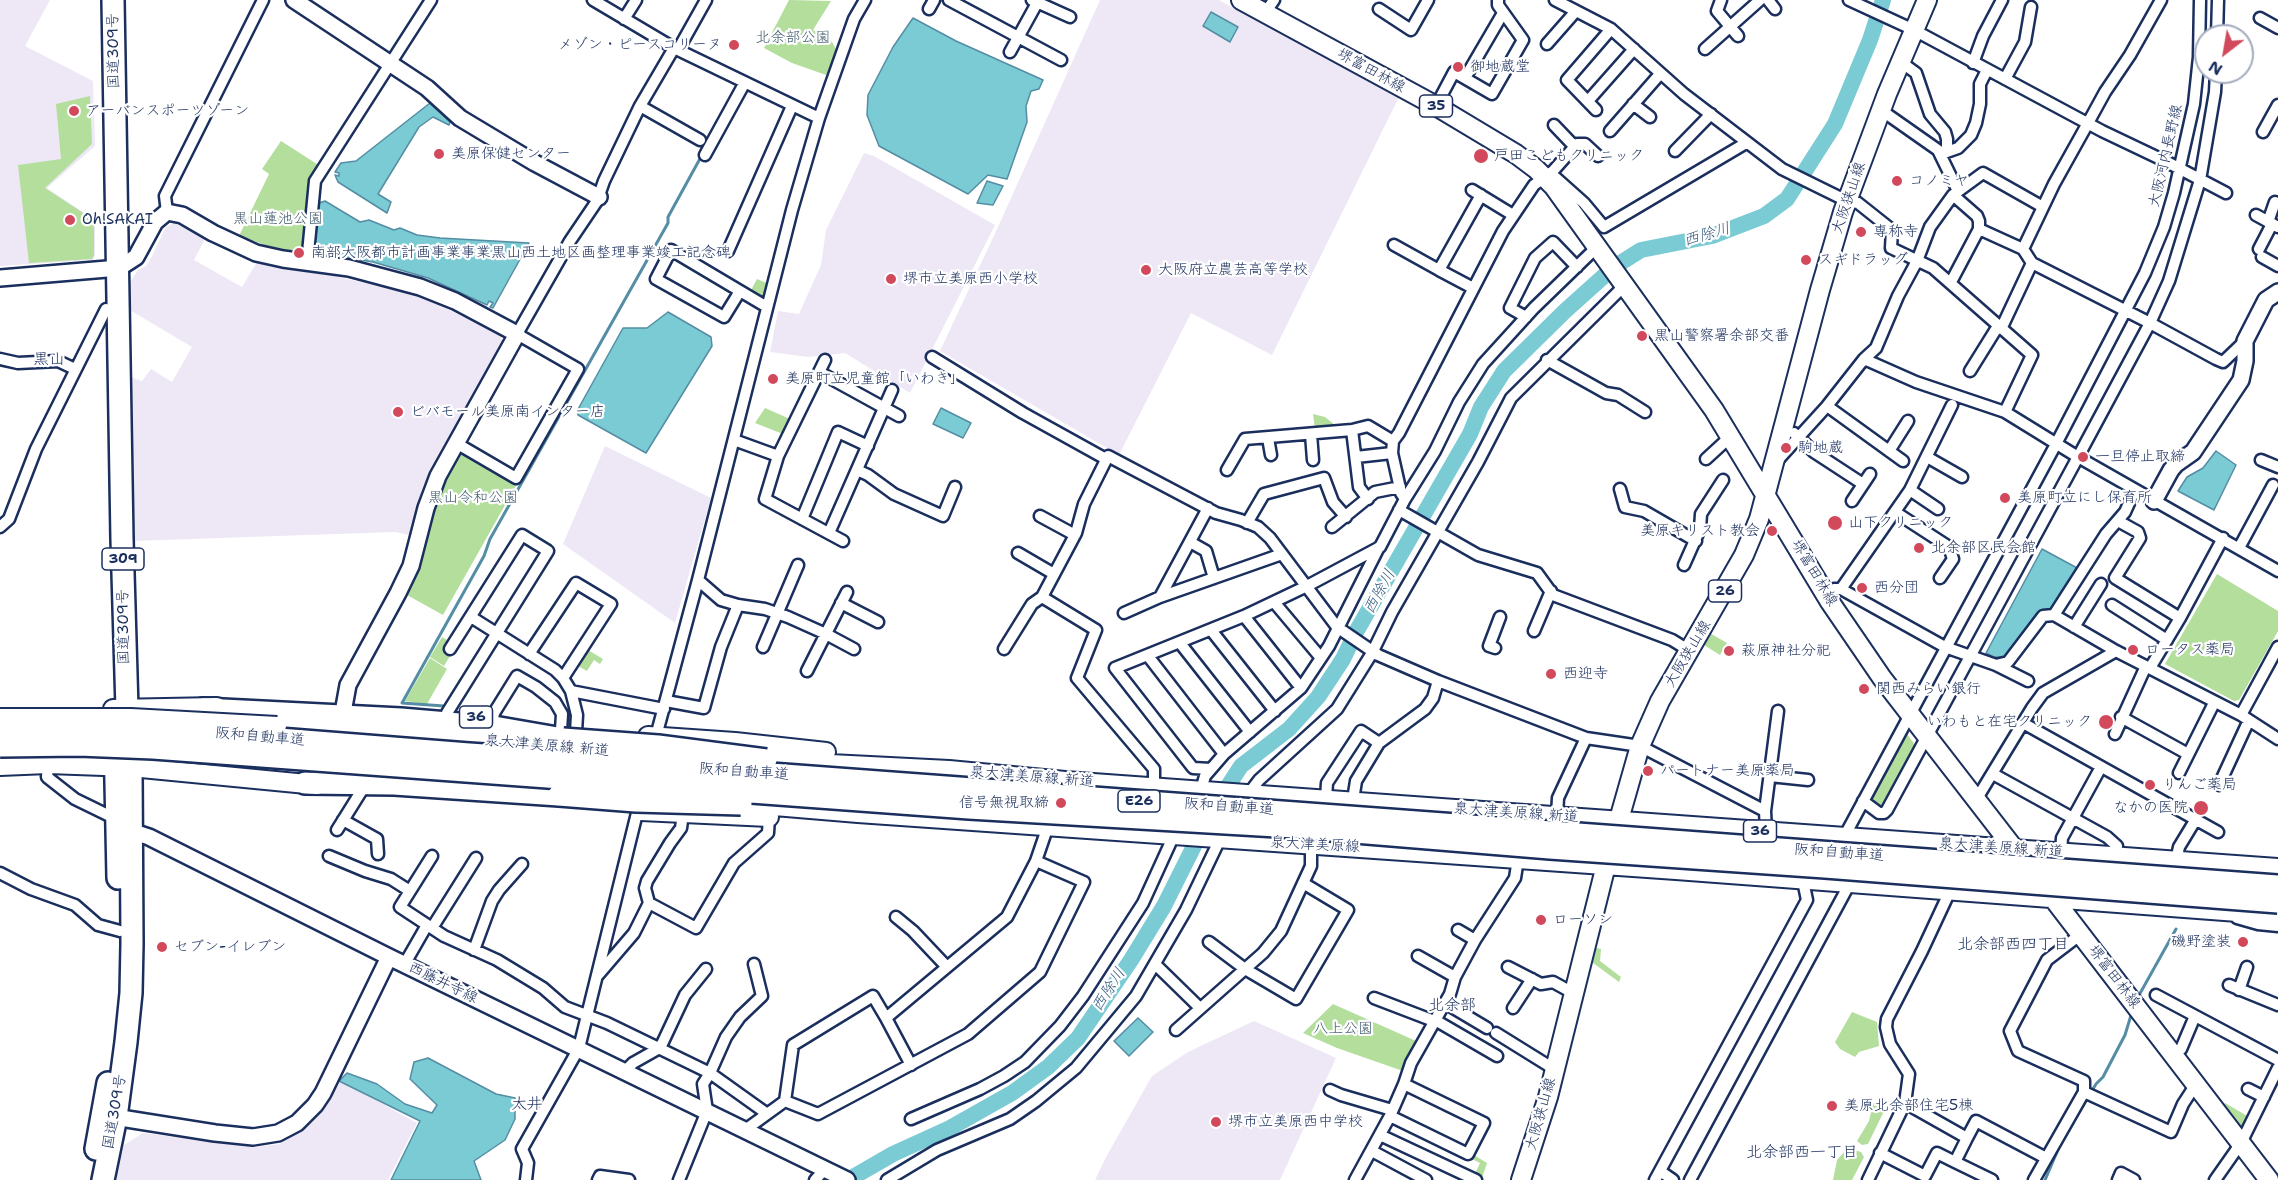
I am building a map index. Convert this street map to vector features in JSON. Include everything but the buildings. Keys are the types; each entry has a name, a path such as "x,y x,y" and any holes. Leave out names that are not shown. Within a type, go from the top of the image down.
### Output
{"highway":[{"name":"国道309号","path":"101,0 112,268 120,709"},
{"name":"国道309号","path":"103,1180 115,1031 124,767 106,309 112,268 115,175 113,0"},
{"path":"203,715 401,719 567,734 788,763 867,781"},
{"path":"203,715 277,723 567,734"},
{"name":"阪和自動車道","path":"0,728 86,727 190,732 2278,886"},
{"name":"阪和自動車道","path":"0,746 79,745 153,748 969,808 1294,827 2278,902"},
{"path":"305,783 394,784 636,801 728,803 832,810 969,808"},
{"name":"国道309号","path":"90,1180 109,1116 131,993 123,825"}],"main road":[{"name":"堺富田林線","path":"1241,0 1270,7 1516,154 1547,175 1731,436 1766,494 1833,591 1876,670 2269,1180"},
{"name":"大阪狭山線","path":"1521,1180 1554,1069 1606,865 1640,746 1660,701 1744,555 1759,519 1846,201 1900,62 1927,0"},
{"name":"36","path":"0,718 130,718 203,715 262,703 344,707 447,713 493,719 567,734 656,736 735,742 929,764 949,770"},
{"name":"36","path":"0,711 120,709 203,715"},
{"name":"泉大津美原線 新道","path":"277,723 651,755 949,770 1054,780 2016,850 2273,866"},
{"path":"0,755 80,754 207,760 640,802 683,814 803,818 858,813"},
{"path":"0,766 48,764 124,767 362,790 858,813 1218,839"},
{"name":"泉大津美原線","path":"1218,839 1518,859"},
{"path":"1518,859 2278,915"},
{"path":"2165,906 2176,861"}],"street":[{"path":"167,212 165,196 263,0"},
{"path":"294,0 427,88 460,118 599,197"},
{"path":"307,263 315,181 431,0"},
{"path":"593,0 676,49 744,84 819,118"},
{"path":"624,19 636,0"},
{"path":"344,707 348,685 403,583 414,556 431,491 517,334 599,197 604,181 640,106 705,0"},
{"path":"526,1180 528,1163 522,1149 579,1048 651,755 792,210 819,118 854,19 865,0"},
{"path":"949,0 1061,60"},
{"path":"1379,9 1411,30 1428,0"},
{"path":"1436,106 1454,72 1492,94 1523,40 1503,13 1498,0"},
{"path":"1555,0 1611,29 1660,74 1785,171 1846,201 1858,203 1892,230 1891,248 1933,268 2032,355 2005,412"},
{"path":"1721,0 1717,11 1738,36"},
{"path":"1705,49 1760,0"},
{"path":"1973,63 1983,36 2002,0"},
{"path":"2023,249 2105,92 2130,55 2161,0"},
{"name":"大阪河内長野線","path":"1844,837 2126,311 2164,227 2194,104 2199,57 2200,0"},
{"path":"2217,24 2218,0"},
{"path":"1010,52 1034,1 1070,17"},
{"path":"1857,3 1914,30 1973,63 2226,193"},
{"path":"2005,79 2025,42 2031,7"},
{"path":"1547,44 1576,11"},
{"path":"1466,78 1503,13"},
{"path":"2260,18 2278,28"},
{"path":"1596,110 1567,80 1611,29"},
{"path":"1587,101 1634,49"},
{"path":"1900,62 1916,73 1930,114 1945,132 1947,139 1943,153 1956,193 1979,221 1979,229 1951,282"},
{"path":"1881,110 1943,153 1958,148 1971,135 1976,123 1980,105 1980,84 1987,70"},
{"path":"1610,131 1660,74"},
{"path":"705,155 744,84"},
{"path":"1863,801 1880,813 1884,813 2150,323 2169,281 2200,180 2215,84"},
{"path":"1634,104 1650,117"},
{"path":"640,106 700,140"},
{"path":"728,251 792,106"},
{"path":"2263,132 2276,112"},
{"path":"1675,151 1711,114"},
{"path":"1554,125 1575,147"},
{"path":"1547,175 1584,203 1604,227 1746,143"},
{"path":"1405,499 1392,453 1393,441 1399,434 1473,288 1514,215 1534,184 1547,175 1575,147 1585,144 1598,156"},
{"path":"1772,467 1827,406 1864,358 1876,348 1898,296 1917,261 1930,227 1956,193 1983,173 2043,207"},
{"path":"1439,270 1476,193 1514,215"},
{"path":"2277,200 2273,225 2260,253 2278,266"},
{"path":"0,278 112,268 136,257 155,222 167,212"},
{"path":"167,212 182,215 213,233 256,253 349,268 420,287 455,301 578,369 516,478 456,443"},
{"path":"2256,215 2273,225"},
{"path":"1979,229 2023,249 2032,263 2223,362 2245,341 2266,300 2278,292"},
{"path":"1526,317 1510,308 1535,258 1553,242 1576,267"},
{"path":"1394,245 1473,288"},
{"path":"1203,790 1205,776 1224,754 1301,688 1321,658 1405,499 1435,452 1459,402 1483,364 1576,267 1600,248"},
{"path":"740,291 724,317 656,279 671,250 767,307"},
{"path":"1970,371 1999,328 2032,263"},
{"path":"1245,793 1337,709 1373,652 1392,612 1511,398 1623,283"},
{"path":"0,527 9,519 36,449 106,309"},
{"path":"2154,501 2171,470 2193,452 2241,380 2245,361 2245,341"},
{"path":"932,357 1023,413 1106,459"},
{"path":"1864,358 1916,382 2005,412 2134,490 2277,569"},
{"path":"0,359 18,363 58,361 75,369"},
{"path":"825,360 778,456 765,499 843,541"},
{"path":"1547,360 1606,393 1618,395 1645,412"},
{"path":"819,372 899,417"},
{"path":"829,533 892,390"},
{"path":"1952,405 1910,490 1833,591 1945,647 1996,665 2028,681"},
{"path":"1827,406 1903,461"},
{"path":"1889,451 1908,421"},
{"path":"1227,470 1245,440 1353,430 1368,426 1393,441"},
{"path":"1783,427 1800,436 1814,452 1863,484"},
{"path":"1353,430 1359,487 1368,499"},
{"path":"802,519 838,432 868,446"},
{"path":"1311,434 1313,460"},
{"path":"1706,459 1731,436"},
{"path":"1268,438 1271,455"},
{"path":"734,440 778,456"},
{"path":"1356,457 1392,453"},
{"path":"1004,649 1032,604 1042,597 1075,535 1084,504 1108,456 1208,508 1264,532 1337,627 1373,652 1438,681 1586,738 1640,746 1764,811"},
{"path":"1927,457 1962,477"},
{"path":"2261,460 2278,467"},
{"path":"857,470 894,494 943,516 955,487"},
{"path":"1852,501 1870,474"},
{"path":"1247,523 1264,494 1324,478 1333,502 1346,517"},
{"path":"1684,565 1700,529 1701,514 1723,480"},
{"path":"2239,548 2268,504 2273,485"},
{"path":"1332,527 1375,492 1400,487"},
{"path":"1620,489 1625,507 1644,511 1696,541"},
{"path":"1910,490 1938,509"},
{"path":"2054,615 2106,534 2125,512 2134,490"},
{"path":"1161,597 1208,508"},
{"path":"1400,510 1478,555 1537,573 1553,595 1672,640 1690,651"},
{"path":"1895,512 1949,547 1953,560 1940,578"},
{"path":"1040,516 1075,535"},
{"path":"2118,521 2139,532 2140,538 2115,578 2180,618"},
{"path":"447,713 548,551 522,535 450,649"},
{"path":"2115,734 2121,717 2148,667 2180,618 2223,538"},
{"path":"1190,542 1206,551 1214,578"},
{"path":"1211,769 1193,768 1115,668 1244,616 1380,547"},
{"path":"1018,553 1054,574"},
{"path":"1124,613 1161,597 1282,554"},
{"path":"763,647 798,565"},
{"path":"698,580 721,600 777,613 826,634 854,650"},
{"path":"529,654 576,583 611,604 563,678"},
{"path":"2074,627 2101,584"},
{"path":"1534,631 1551,591"},
{"path":"807,671 847,592"},
{"path":"1042,597 1096,630 1077,678 1154,769 1154,787"},
{"path":"1274,602 1321,658"},
{"path":"841,603 878,622"},
{"path":"571,691 665,705 704,708 721,647 738,605"},
{"path":"2112,605 2167,640"},
{"path":"1996,665 2008,662 2043,616 2054,615 2116,651 2245,718 2278,739"},
{"path":"1244,616 1301,688"},
{"path":"471,617 555,670 563,678 571,691 577,715 567,734"},
{"path":"1495,648 1489,646 1500,617"},
{"path":"1211,630 1275,711"},
{"path":"1180,643 1250,732"},
{"path":"2218,785 2245,718 2278,648"},
{"path":"1977,800 2043,693 2116,651"},
{"path":"1148,656 1224,754"},
{"path":"493,719 494,713 517,676 555,702 562,714 567,734"},
{"path":"1353,800 1356,781 1379,743 1425,709 1433,698 1438,681"},
{"path":"2179,773 2214,703"},
{"path":"1766,831 1764,811 1770,776 1771,732 1778,711"},
{"path":"2121,717 2188,754"},
{"path":"2023,723 2218,832"},
{"path":"1326,798 1327,783 1361,731 1379,743"},
{"path":"1557,816 1558,798 1586,738"},
{"path":"48,764 47,777 75,799 389,957"},
{"path":"2061,852 2062,838 2101,767"},
{"path":"1992,774 2113,842 2117,846 2116,856"},
{"path":"1770,776 1808,780"},
{"path":"886,1018 1007,917 1036,861 1049,826 1054,780"},
{"path":"362,790 340,825 377,840 378,854"},
{"path":"596,978 633,933 649,903 645,888 647,881 681,828 683,814"},
{"path":"649,903 696,928 734,862 768,833 769,817"},
{"path":"2176,861 2179,848 2196,819"},
{"path":"911,1119 1004,1076 1025,1062 1060,1026 1083,996 1143,903 1176,836"},
{"path":"887,1180 936,1150 1010,1119 1076,1068 1136,996 1186,910 1218,839"},
{"path":"1176,1030 1263,953 1281,932 1311,866 1311,845"},
{"path":"329,856 391,879 410,891"},
{"path":"432,856 400,907 430,927 497,960 543,988 565,1006 587,1017 607,1023 710,1073 766,1113"},
{"path":"404,964 476,858"},
{"path":"1357,1179 1391,1113 1411,1063 1445,1003 1455,977 1475,940 1515,878 1518,859"},
{"path":"785,1101 818,1114 968,1035 1040,972 1084,882 1036,861"},
{"path":"474,950 492,900 522,864"},
{"path":"0,873 31,889 75,905 98,925 120,931"},
{"path":"1673,1180 1657,1175 1807,900 1803,881"},
{"path":"1209,942 1245,969 1296,999 1348,910 1303,883"},
{"path":"1690,1180 1850,884"},
{"path":"1868,1180 1905,1103 1909,1074 1890,1044 1886,1027 1887,1019 1950,891"},
{"path":"2210,910 2258,924 2278,926"},
{"path":"896,917 913,931 947,967"},
{"path":"1458,930 1475,940"},
{"path":"2034,1180 2084,1092 2085,1081 2019,1051 2010,1031 2047,960 2081,934"},
{"path":"1418,956 1455,977"},
{"name":"西藤井寺線","path":"109,1116 254,1137 278,1133 297,1123 315,1105 323,1093 389,957 746,1130 823,1174 847,1180"},
{"path":"679,1180 707,1111 704,1084 726,1037 740,1017 762,996 754,964"},
{"path":"1155,964 1200,1008"},
{"path":"1508,967 1541,984 1553,982 1573,993"},
{"path":"2247,967 2234,988 2276,1000"},
{"path":"625,1071 658,1048 685,995 706,969"},
{"path":"1514,1008 1532,979"},
{"path":"2156,995 2278,1060"},
{"path":"746,1130 785,1101 794,1045 873,996 911,1065"},
{"path":"1374,998 1435,1021 1497,1056"},
{"path":"1445,1003 1554,1069"},
{"path":"2173,1054 2181,1049 2195,1016"},
{"path":"2215,1180 2241,1143 2278,1068"},
{"path":"1330,1090 1391,1113 1468,1154 1484,1123 1404,1084"},
{"path":"2084,1092 2171,1132 2183,1104 2196,1084"},
{"path":"2248,1089 2264,1097"},
{"path":"1905,1103 1967,1138"},
{"path":"1955,1162 1976,1121 2046,1158"},
{"path":"1380,1135 1476,1180"},
{"path":"1372,1151 1426,1180"},
{"path":"1880,1153 1925,1176 1937,1153 1992,1180"},
{"path":"2118,1180 2121,1173 2134,1180"},
{"path":"598,1180 600,1176 629,1180"}],"shaded area":[{"path":"0,0 50,0 25,46 93,81 95,146 47,188 95,220 93,260 0,266"},
{"name":"大阪府立農芸高等学校","path":"1100,0 1219,0 1399,97 1272,355 1191,313 1119,455 940,351"},
{"name":"堺市立美原西小学校","path":"864,153 874,156 995,225 910,393 845,353 808,357 770,352 778,311 799,314 821,265 826,230"},
{"path":"174,223 205,239 194,260 242,287 257,262 272,267 334,276 391,289 433,302 500,335 503,342 423,486 409,535 395,532 133,541 130,377 142,381 151,369 172,382 192,347 128,309 129,284 138,270 146,266 166,227"},
{"path":"605,446 711,498 675,623 563,544"},
{"name":"堺市立美原西中学校","path":"1254,1021 1336,1058 1280,1180 1095,1180 1152,1076 1188,1052"},
{"path":"341,1081 417,1123 388,1180 116,1180 124,1145 143,1133 255,1147 280,1144 298,1133 318,1114"}],"green space":[{"name":"北余部公園","path":"789,0 831,1 813,30 832,42 837,51 826,75 792,63 764,48"},
{"path":"90,96 92,144 45,188 94,220 94,255 92,259 29,263 18,165 61,159 56,104"},
{"name":"黒山蓮池公園","path":"281,141 320,166 305,251 300,254 239,236 269,174 262,169"},
{"path":"757,279 769,284 766,297 762,299 750,292"},
{"path":"765,408 790,419 783,434 755,423"},
{"path":"1313,414 1325,417 1335,425 1345,426 1315,429"},
{"name":"黒山令和公園","path":"464,453 517,484 443,615 407,595 417,576 440,492 459,454"},
{"path":"2217,574 2278,611 2278,631 2239,700 2234,701 2165,664"},
{"path":"1708,632 1727,643 1720,655 1704,645 1703,641"},
{"path":"442,637 449,641 453,651 444,666 430,657"},
{"path":"588,650 603,659 600,664 594,660 587,671 578,666"},
{"path":"430,658 447,669 427,704 405,701"},
{"path":"1903,734 1907,734 1915,745 1915,750 1885,806 1879,808 1870,799"},
{"path":"1592,947 1601,949 1600,961 1621,977 1619,982 1589,960"},
{"name":"八上公園","path":"1333,1004 1416,1041 1403,1071 1337,1048 1303,1033"},
{"path":"1852,1012 1877,1022 1879,1046 1859,1052 1855,1057 1840,1049 1835,1042"},
{"path":"1873,1103 1885,1109 1868,1144 1862,1145 1857,1141 1869,1121"},
{"path":"2225,1103 2249,1117 2243,1129 2239,1129 2223,1107"},
{"path":"1851,1149 1861,1152 1864,1157 1852,1180 1833,1180 1837,1160 1845,1151"},
{"path":"1474,1155 1487,1163 1482,1178 1475,1174 1480,1163 1472,1159"}],"water":[{"path":"1211,12 1238,27 1230,42 1203,26"},
{"path":"913,18 956,41 1043,80 1039,89 1031,91 1026,106 1027,122 1007,179 988,175 968,194 879,146 867,115 868,95 893,47"},
{"path":"430,103 450,122 449,125 433,117 419,127 378,194 391,202 387,213 338,182 335,175 339,176 339,173 335,172 341,163 356,161"},
{"path":"987,181 1003,186 993,205 977,203"},
{"path":"325,201 360,222 369,220 394,230 400,228 417,235 529,243 493,308 490,307 493,303 489,301 487,305 428,278 373,262 323,254 323,249 316,252 314,249 319,203"},
{"path":"668,312 711,337 712,346 646,453 578,415 577,411 623,328 647,328"},
{"path":"941,408 971,423 963,438 933,424"},
{"path":"2216,451 2236,465 2214,510 2178,491 2187,477 2203,468"},
{"path":"2042,549 2079,569 2051,612 2006,657 1994,657 1986,653"},
{"path":"1138,1018 1153,1032 1129,1056 1114,1041"},
{"path":"428,1058 496,1094 515,1098 515,1119 505,1140 474,1161 481,1180 391,1180 420,1121 339,1081 347,1073 377,1084 405,1104 432,1113 437,1105 410,1079 414,1062"}],"waterway":[{"name":"西除川","path":"1217,803 1241,766 1289,729 1318,697 1343,659 1356,632 1470,434 1481,407 1504,371 1614,267 1641,250 1712,236 1764,216 1787,199 1835,124 1870,40 1883,0"},
{"path":"444,706 402,703 484,556 490,539 668,223 668,217 702,155"},
{"name":"西除川","path":"848,1180 893,1154 950,1128 1012,1093 1048,1067 1078,1038 1131,960 1164,906 1203,828"},
{"path":"2138,997 2176,929"},
{"path":"2069,1129 2096,1084 2103,1077 2125,1035 2132,1012"},
{"path":"2045,1180 2060,1145"}],"place":[{"name":"メゾン・ピースコリーヌ","path":"734,45"},
{"name":"御地蔵堂","path":"1458,67"},
{"name":"アーバンスポーツゾーン","path":"74,111"},
{"name":"美原保健センター","path":"439,154"},
{"name":"戸田こどもクリニック","path":"1481,156"},
{"name":"コノミヤ","path":"1897,181"},
{"name":"Oh!SAKAI","path":"70,220"},
{"name":"専称寺","path":"1861,232"},
{"name":"南部大阪都市計画事業事業黒山西土地区画整理事業竣工記念碑","path":"299,253"},
{"name":"スギドラッグ","path":"1806,260"},
{"name":"大阪府立農芸高等学校","path":"1146,270"},
{"name":"堺市立美原西小学校","path":"891,279"},
{"name":"黒山警察署余部交番","path":"1642,336"},
{"name":"美原町立児童館「いわき」","path":"773,379"},
{"name":"ビバモール美原南インター店","path":"398,412"},
{"name":"駒地蔵","path":"1786,448"},
{"name":"一旦停止取締","path":"2083,457"},
{"name":"美原町立にし保育所","path":"2005,498"},
{"name":"山下クリニック","path":"1835,523"},
{"name":"美原キリスト教会","path":"1772,531"},
{"name":"北余部区民会館","path":"1919,548"},
{"name":"西分団","path":"1862,588"},
{"name":"ロータス薬局","path":"2133,650"},
{"name":"萩原神社分祀","path":"1729,651"},
{"name":"西迎寺","path":"1551,674"},
{"name":"関西みらい銀行","path":"1864,689"},
{"name":"いわもと在宅クリニック","path":"2106,722"},
{"name":"パートナー美原薬局","path":"1648,771"},
{"name":"りんご薬局","path":"2150,785"},
{"name":"信号無視取締","path":"1061,803"},
{"name":"なかの医院","path":"2201,808"},
{"name":"ローソン","path":"1541,920"},
{"name":"磯野塗装","path":"2243,942"},
{"name":"セブン-イレブン","path":"162,947"},
{"name":"美原北余部住宅5棟","path":"1832,1106"},
{"name":"堺市立美原西中学校","path":"1216,1122"}],"district":[{"name":"黒山","path":"49,360"},
{"name":"北余部西四丁目","path":"2013,945"},
{"name":"北余部","path":"1452,1006"},
{"name":"太井","path":"527,1105"},
{"name":"北余部西一丁目","path":"1802,1153"}]}
